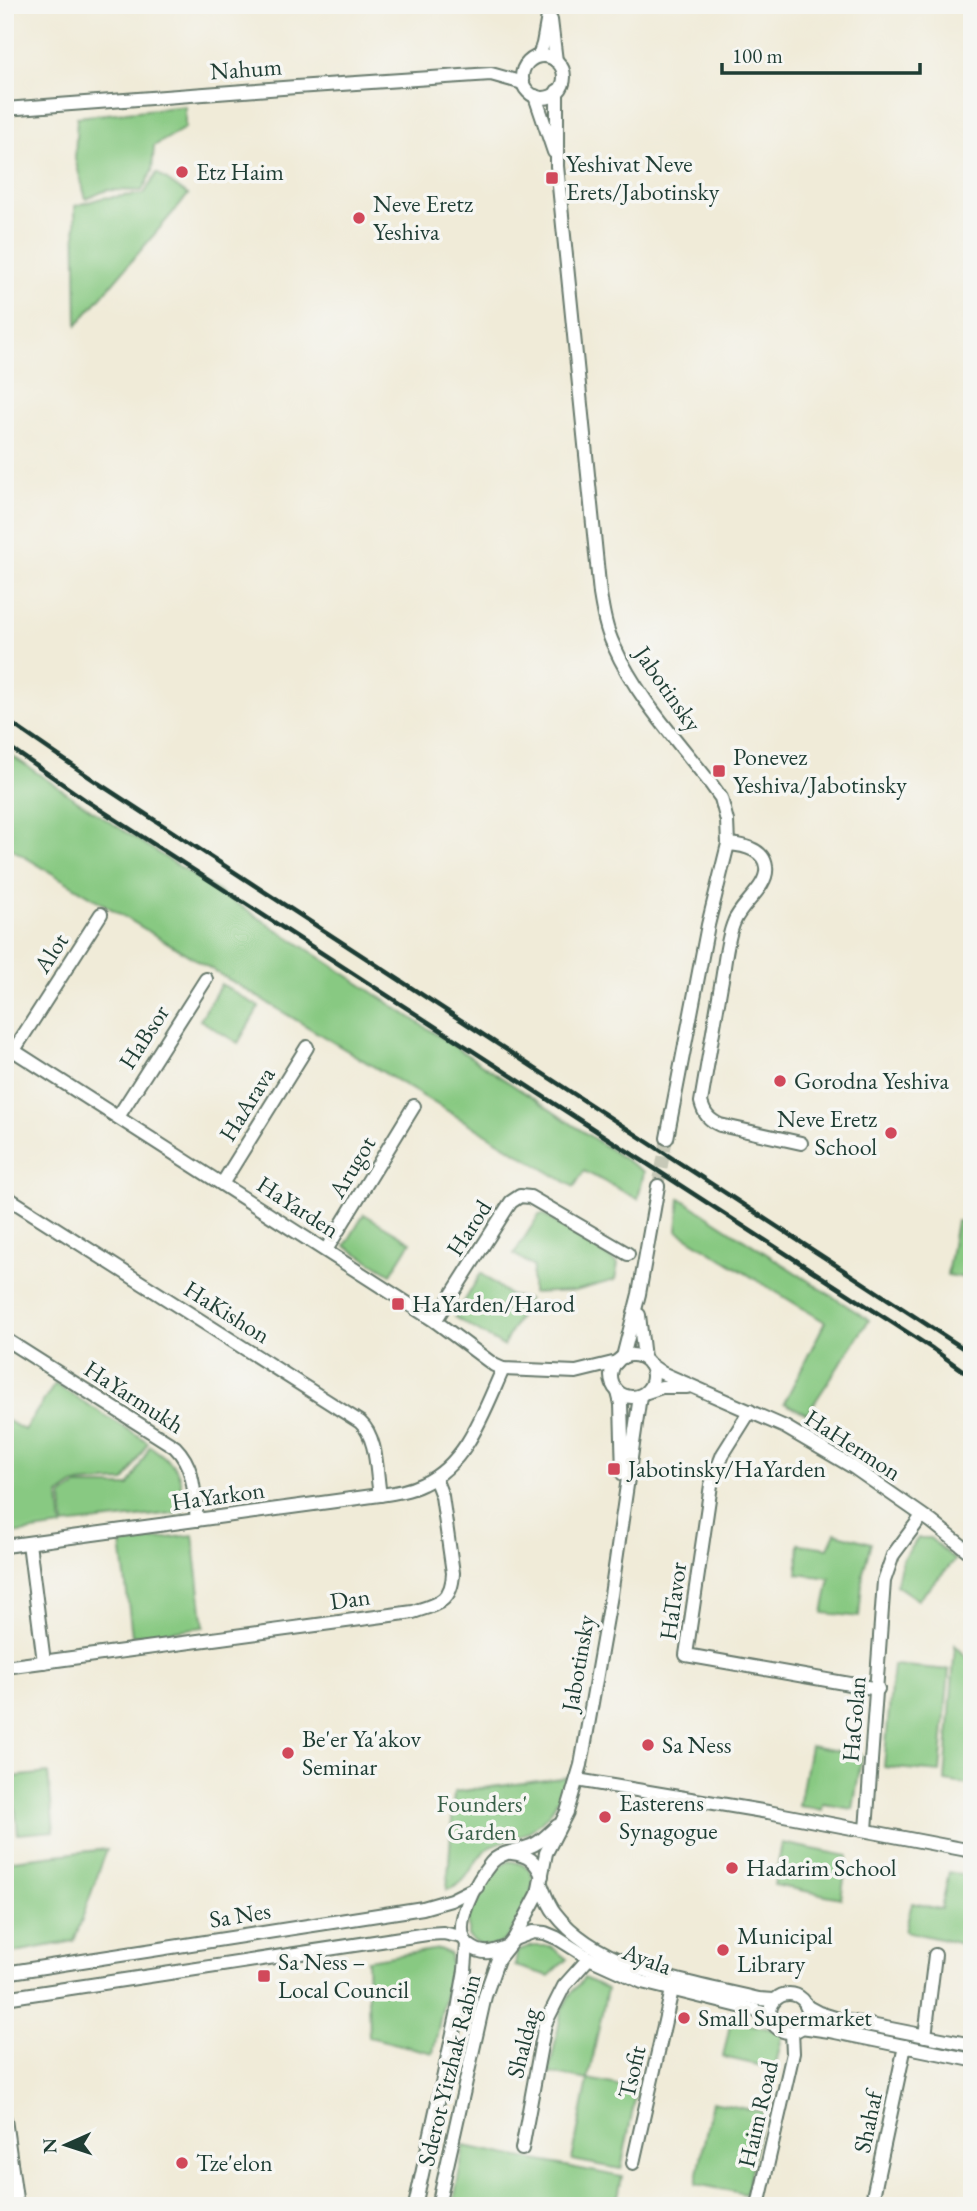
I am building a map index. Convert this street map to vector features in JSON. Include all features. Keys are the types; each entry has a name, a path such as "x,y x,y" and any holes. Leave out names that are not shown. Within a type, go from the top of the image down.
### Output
{"street":[{"path":"533,60 547,56 556,61 562,69 563,77 557,91 547,97 535,96 527,91 523,83 523,71 533,60 550,10"},
{"path":"550,10 556,61"},
{"name":"Nahum","path":"5,109 491,75 533,60"},
{"name":"Nahum","path":"491,75 523,83"},
{"name":"Jabotinsky","path":"557,91 557,166 600,594 605,619 613,646 638,690 721,798 727,821 728,844 706,936 667,1138"},
{"name":"Jabotinsky","path":"535,96 557,166"},
{"path":"728,844 743,845 755,850 766,865 766,871 758,888 734,921 701,1102 703,1112 711,1121 720,1125 801,1143"},
{"name":"Alot","path":"9,1048 101,914"},
{"name":"HaBsor","path":"118,1117 206,979"},
{"name":"HaArava","path":"222,1184 307,1047"},
{"name":"HaYarden","path":"9,1048 326,1250 503,1369"},
{"name":"Arugot","path":"326,1250 414,1106"},
{"path":"615,1388 612,1372 620,1359 639,1294 658,1185"},
{"name":"HaKishon","path":"5,1196 360,1422 372,1441 380,1495"},
{"name":"Harod","path":"435,1321 511,1202 520,1196 530,1197 628,1254"},
{"path":"639,1294 639,1328 646,1361"},
{"name":"HaYarmukh","path":"5,1339 175,1447 191,1472 197,1520"},
{"path":"435,1478 450,1465 474,1433 503,1369 576,1372 597,1377 629,1397 644,1394 653,1381 652,1369 646,1361 637,1356 576,1372"},
{"name":"HaHermon","path":"646,1361 662,1373 785,1427 853,1467 972,1555"},
{"name":"HaHermon","path":"644,1394 662,1387 702,1389"},
{"name":"Jabotinsky","path":"615,1388 622,1419 623,1520"},
{"name":"Jabotinsky","path":"542,1880 546,1853 567,1812 577,1780 594,1695 644,1394"},
{"name":"HaTavor","path":"750,1411 723,1454 711,1485 686,1655 878,1689"},
{"name":"HaYarkon","path":"5,1546 380,1495 420,1486 435,1478"},
{"name":"Dan","path":"5,1667 413,1612 441,1602 449,1595 453,1585 453,1573 442,1496 435,1478"},
{"name":"HaGolan","path":"866,1830 884,1581 893,1555 922,1516"},
{"path":"29,1543 44,1662"},
{"path":"577,1780 972,1851"},
{"name":"Jabotinsky","path":"477,1886 491,1862 535,1844 559,1825 567,1812"},
{"name":"Ayala","path":"510,1852 530,1857 538,1867 548,1902 555,1914 581,1939 595,1948 660,1974 758,1999 774,2000"},
{"name":"Sderot Yitzhak Rabin","path":"438,2206 478,2021 498,1959 511,1942 542,1880"},
{"name":"Sderot Yitzhak Rabin","path":"415,2206 465,1970 461,1926 463,1914 477,1886"},
{"name":"Sa Nes","path":"5,1973 423,1908 451,1900 477,1886"},
{"name":"Ayala","path":"511,1942 533,1932 545,1933 589,1958 642,1982 755,2010 771,2019"},
{"name":"Sa Nes","path":"5,1998 427,1934 443,1933 464,1940 476,1950 485,1953 511,1942"},
{"path":"925,2036 935,1955"},
{"name":"Shaldag","path":"522,2149 545,2024 564,1986 589,1958"},
{"name":"Tsofit","path":"633,2163 672,1990"},
{"path":"797,2030 807,2017 806,2006 801,1998 784,1994 774,2000 770,2009 771,2019 781,2031 830,2031 972,2060"},
{"path":"806,2006 835,2018 972,2045"},
{"name":"Haim Road","path":"758,2206 797,2030"},
{"name":"Shahaf","path":"872,2206 905,2046"},
{"path":"5,2119 18,2206"}],"green space":[{"path":"185,106 185,128 154,146 152,171 142,191 107,190 86,199 75,159 77,117"},
{"path":"157,173 188,195 77,325 75,206 102,198 144,194"},
{"path":"5,751 644,1172 638,1199 584,1171 574,1187 5,845"},
{"path":"221,984 259,1007 238,1043 200,1020"},
{"path":"680,1198 869,1320 807,1414 784,1403 825,1322 677,1231"},
{"path":"364,1214 411,1242 391,1274 345,1246"},
{"path":"543,1214 618,1264 615,1280 575,1291 532,1293 534,1267 514,1254 539,1215"},
{"path":"956,1221 972,1223 972,1279 947,1275"},
{"path":"481,1273 509,1295 528,1300 503,1346 455,1317"},
{"path":"55,1384 148,1442 125,1481 75,1484 59,1495 62,1527 5,1535 5,1419 24,1430"},
{"path":"150,1446 169,1461 178,1473 183,1512 64,1525 62,1496 77,1486 129,1486"},
{"path":"835,1533 871,1543 863,1573 859,1617 823,1613 830,1578 797,1574 799,1544 828,1548"},
{"path":"193,1535 204,1627 132,1636 121,1543"},
{"path":"918,1538 930,1538 955,1560 918,1600 896,1585 903,1558"},
{"path":"955,1645 972,1663 972,1785 945,1781"},
{"path":"893,1665 949,1670 940,1772 884,1767"},
{"path":"810,1746 862,1755 853,1809 823,1804 822,1810 799,1806"},
{"path":"48,1773 54,1831 18,1834 12,1777"},
{"name":"Founders' Garden","path":"568,1777 555,1805 542,1821 526,1833 487,1849 460,1884 447,1890 454,1792"},
{"path":"782,1843 848,1856 841,1898 774,1885"},
{"path":"107,1849 74,1941 5,1954 5,1861"},
{"path":"509,1861 523,1865 531,1872 531,1892 508,1937 498,1945 483,1946 468,1936 468,1918 495,1868"},
{"path":"949,1872 972,1877 972,1898 962,1944 905,1931 912,1903 941,1909"},
{"path":"532,1946 550,1946 567,1959 549,1976 515,1966 517,1952"},
{"path":"439,1949 450,1954 451,1967 433,2053 369,2037 367,1960"},
{"path":"584,1978 607,1989 588,2079 637,2089 621,2169 572,2160 588,2080 549,2073 562,2010 569,1996"},
{"path":"731,2020 783,2032 775,2069 723,2057"},
{"path":"712,2102 763,2112 746,2194 696,2184"},
{"path":"464,2146 622,2177 616,2206 476,2206 454,2201"}],"tunnel":[{"path":"658,1186 667,1138"}],"railway":[{"path":"5,719 98,783 972,1354"},
{"path":"5,744 87,801 933,1349 972,1377"}],"place":[{"name":"Etz Haim","path":"182,172"},
{"name":"Yeshivat Neve Erets/Jabotinsky","path":"552,178"},
{"name":"Neve Eretz Yeshiva","path":"359,218"},
{"name":"Ponevez Yeshiva/Jabotinsky","path":"719,771"},
{"name":"Gorodna Yeshiva","path":"780,1081"},
{"name":"Neve Eretz School","path":"891,1133"},
{"name":"HaYarden/Harod","path":"398,1304"},
{"name":"Jabotinsky/HaYarden","path":"614,1469"},
{"name":"Sa Ness","path":"648,1745"},
{"name":"Be'er Ya'akov Seminar","path":"288,1753"},
{"name":"Easterens Synagogue","path":"605,1817"},
{"name":"Hadarim School","path":"732,1868"},
{"name":"Municipal Library","path":"723,1950"},
{"name":"Sa Ness – Local Council","path":"264,1976"},
{"name":"Small Supermarket","path":"684,2018"},
{"name":"Tze'elon","path":"182,2163"}]}
